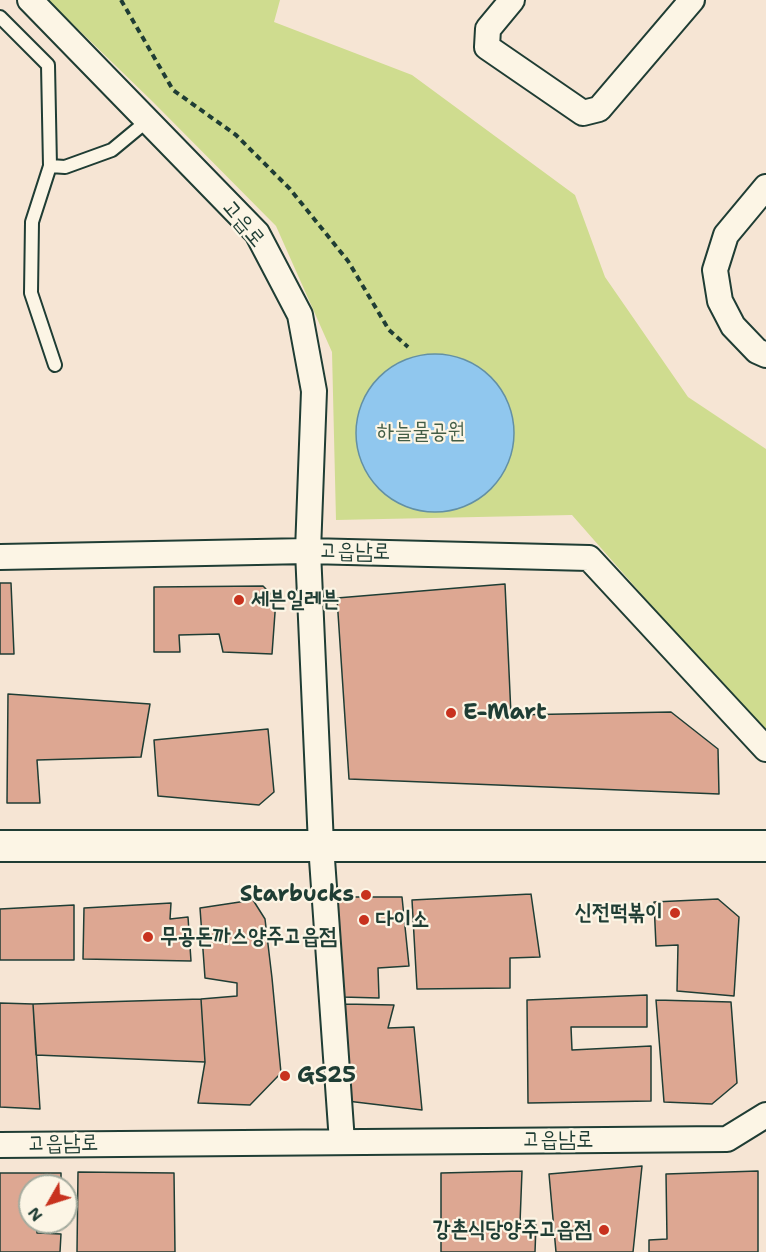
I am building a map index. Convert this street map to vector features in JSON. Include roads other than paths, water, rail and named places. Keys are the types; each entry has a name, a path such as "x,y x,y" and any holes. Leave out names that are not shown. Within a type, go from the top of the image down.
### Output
{"street":[{"name":"고읍로","path":"30,0 257,233 300,315 314,391 308,551"},
{"path":"512,0 488,29 486,47 583,113 599,109 692,0"},
{"path":"766,186 726,235 715,270 720,301 733,326 757,351 766,355"},
{"path":"0,557 308,551"},
{"name":"고읍남로","path":"342,1142 321,845 308,551 589,558 766,749"},
{"path":"0,846 766,846"},
{"name":"고읍남로","path":"0,1145 727,1138 766,1114"}],"lane":[{"path":"0,16 48,65 50,166 32,222 31,293 55,365"},
{"path":"50,166 65,167 112,150 147,121"}],"water":[{"path":"435,354 465,360 491,377 508,403 514,433 508,463 491,489 465,506 435,512 405,506 379,489 362,463 356,433 362,403 379,377 405,360"}],"place":[{"name":"세븐일레븐","path":"239,600"},
{"name":"E-Mart","path":"451,713"},
{"name":"Starbucks","path":"366,895"},
{"name":"신전떡볶이","path":"675,913"},
{"name":"다이소","path":"364,920"},
{"name":"무공돈까스양주고읍점","path":"148,937"},
{"name":"GS25","path":"285,1076"},
{"name":"강촌식당양주고읍점","path":"604,1230"}],"park label":[{"name":"하늘물공원","path":"421,432"}]}
